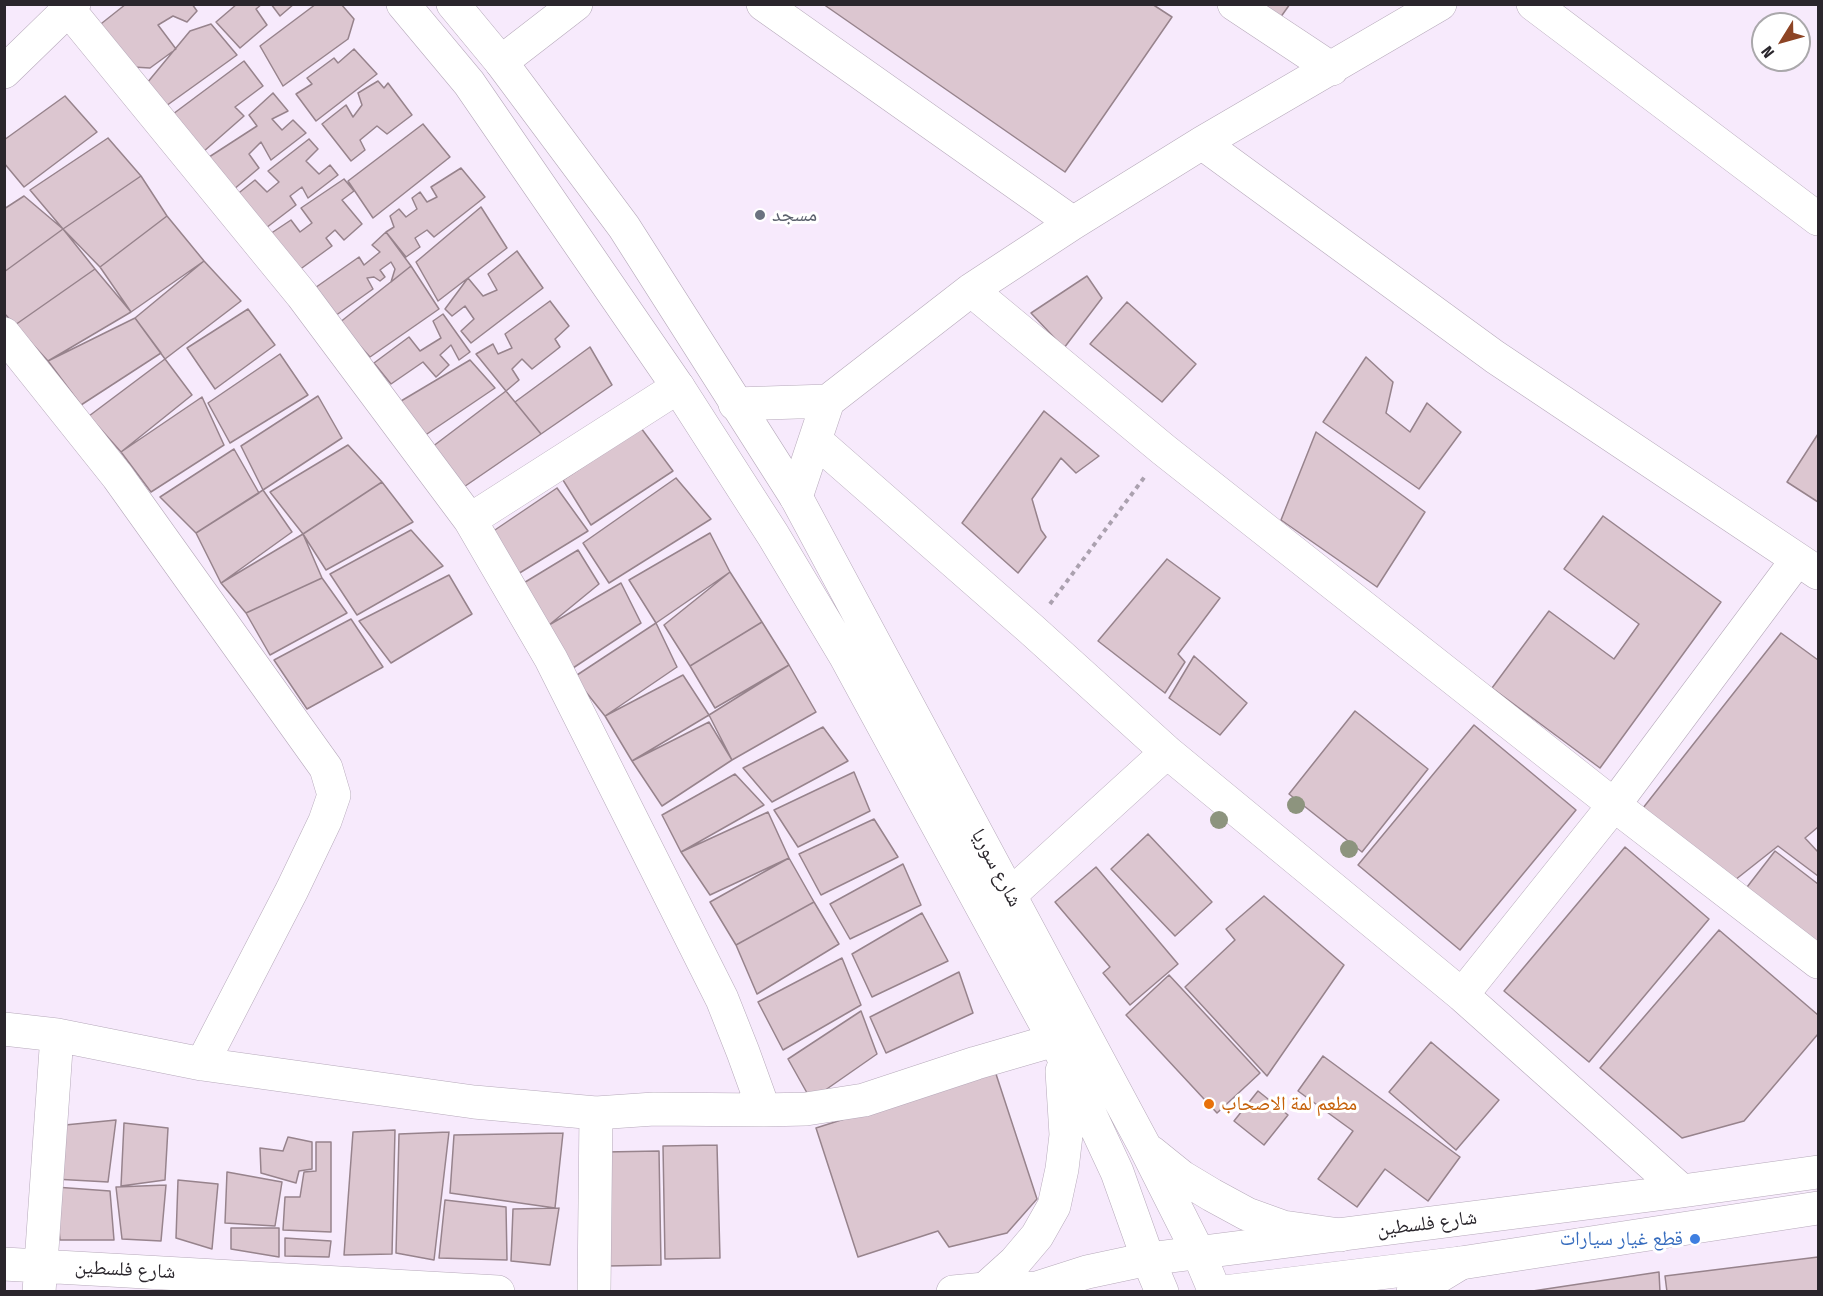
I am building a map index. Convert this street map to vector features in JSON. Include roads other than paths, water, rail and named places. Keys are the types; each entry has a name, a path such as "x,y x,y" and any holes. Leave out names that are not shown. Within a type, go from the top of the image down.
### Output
{"street":[{"path":"403,4 469,83 706,428 846,657 1058,1046 1117,1172 1162,1292"},
{"name":"شارع سوريا","path":"453,4 501,62 624,227 796,497 1145,1147 1215,1292"},
{"path":"501,62 576,4"},
{"path":"763,4 1073,223"},
{"path":"1234,4 1332,69"},
{"path":"796,497 828,402 971,290 1202,143 1440,4"},
{"path":"1533,4 1818,219"},
{"path":"4,72 69,6 302,295 470,520 551,659 722,999 744,1052 764,1110"},
{"path":"1202,143 1495,357 1808,567 1462,994"},
{"path":"971,290 1164,450 1614,805 1818,962"},
{"path":"4,334 118,477 250,661 326,768 334,795 316,841 202,1064"},
{"path":"470,520 678,387"},
{"path":"735,404 828,402"},
{"path":"815,441 1031,629 1167,752 1462,994 1682,1191"},
{"path":"1010,895 1167,752"},
{"path":"4,1029 57,1035 202,1064 474,1102 596,1113 654,1109 806,1109 864,1100 976,1063 1058,1046"},
{"path":"39,1279 57,1035"},
{"path":"963,1291 1015,1262 1037,1236 1054,1206 1066,1135 1058,1046"},
{"path":"594,1292 596,1113"},
{"path":"1145,1147 1182,1177 1247,1214 1283,1227 1340,1235"},
{"name":"شارع فلسطين","path":"963,1291 1045,1290 1087,1272 1148,1259 1818,1172"},
{"path":"1224,1292 1461,1263 1818,1209"},
{"path":"1413,1292 1461,1263"},
{"name":"شارع فلسطين","path":"4,1264 39,1279 498,1292"}],"place":[{"name":"مسجد","path":"760,215"},
{"name":"مطعم لمة الاصحاب","path":"1209,1104"},
{"name":"قطع غيار سيارات","path":"1695,1239"}]}
